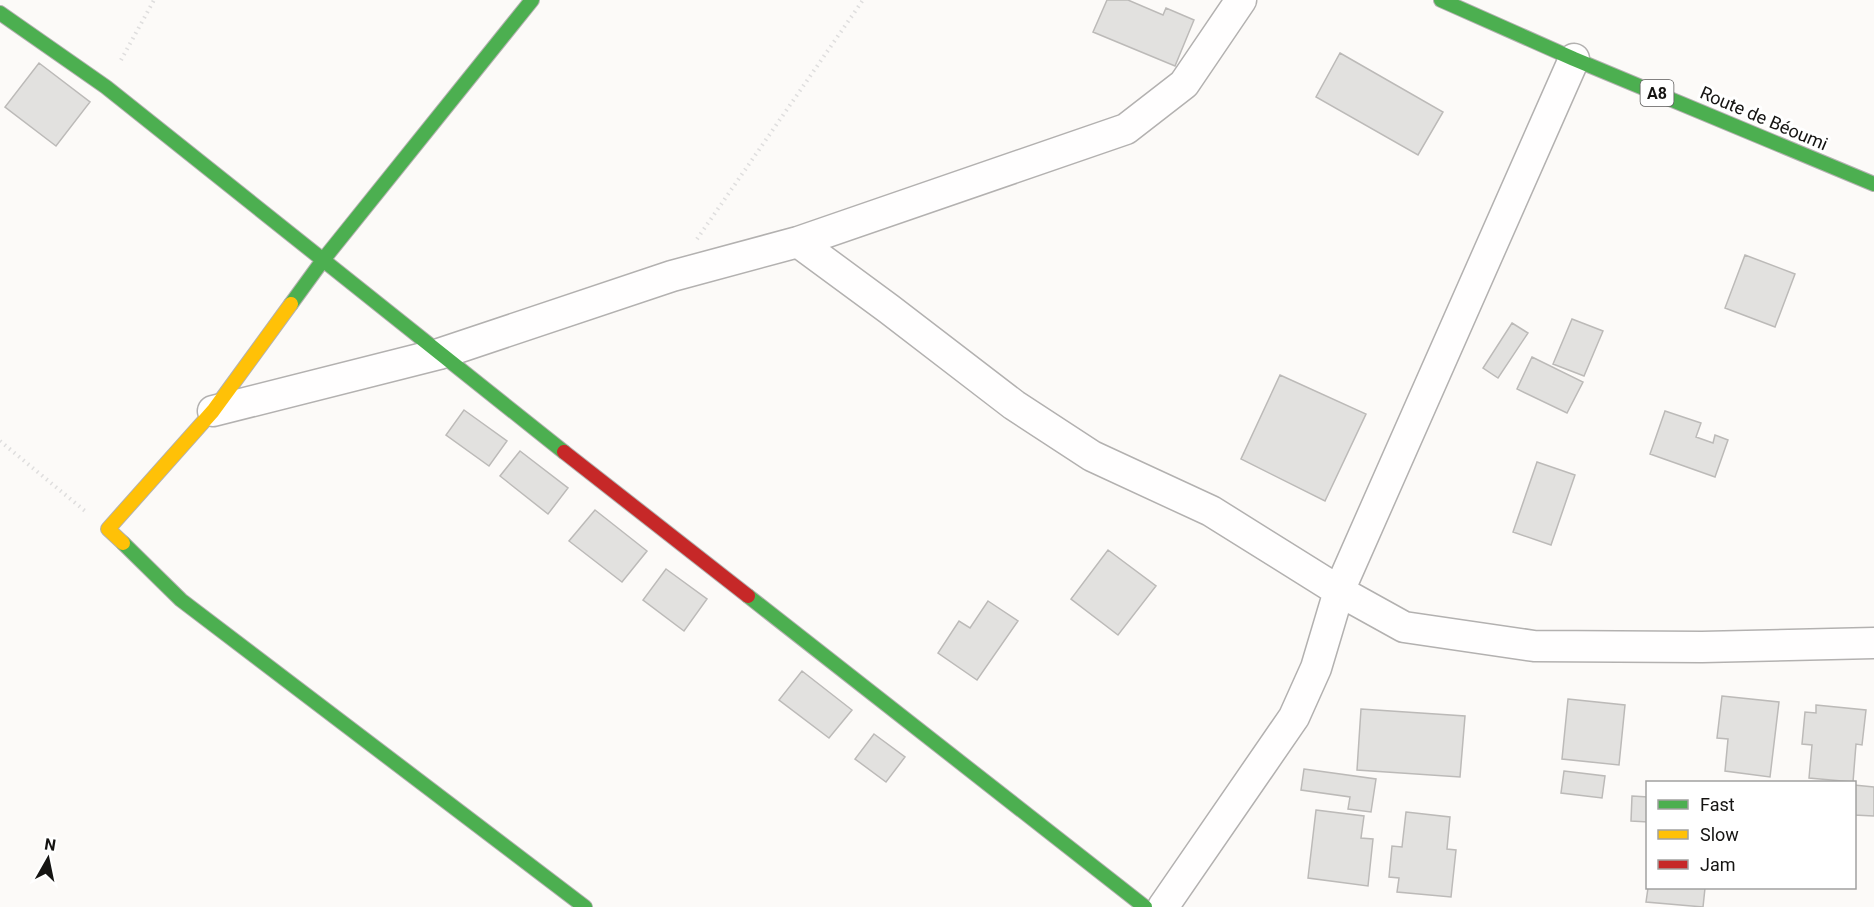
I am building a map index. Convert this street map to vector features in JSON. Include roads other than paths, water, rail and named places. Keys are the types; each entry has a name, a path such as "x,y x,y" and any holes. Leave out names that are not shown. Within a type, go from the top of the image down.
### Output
{"street":[{"path":"532,0 323,260 213,411 108,529 181,600 585,907"},
{"path":"213,411 439,354 672,276 798,242 1126,129 1184,84 1241,0"},
{"name":"Route de Béoumi","path":"1441,0 1874,184"},
{"path":"0,13 106,87 439,354 1145,907"},
{"path":"1163,907 1294,717 1316,668 1338,591 1574,58"},
{"path":"798,242 1014,405 1092,456 1211,511 1338,591 1404,627 1534,646 1702,647 1874,643"}]}
